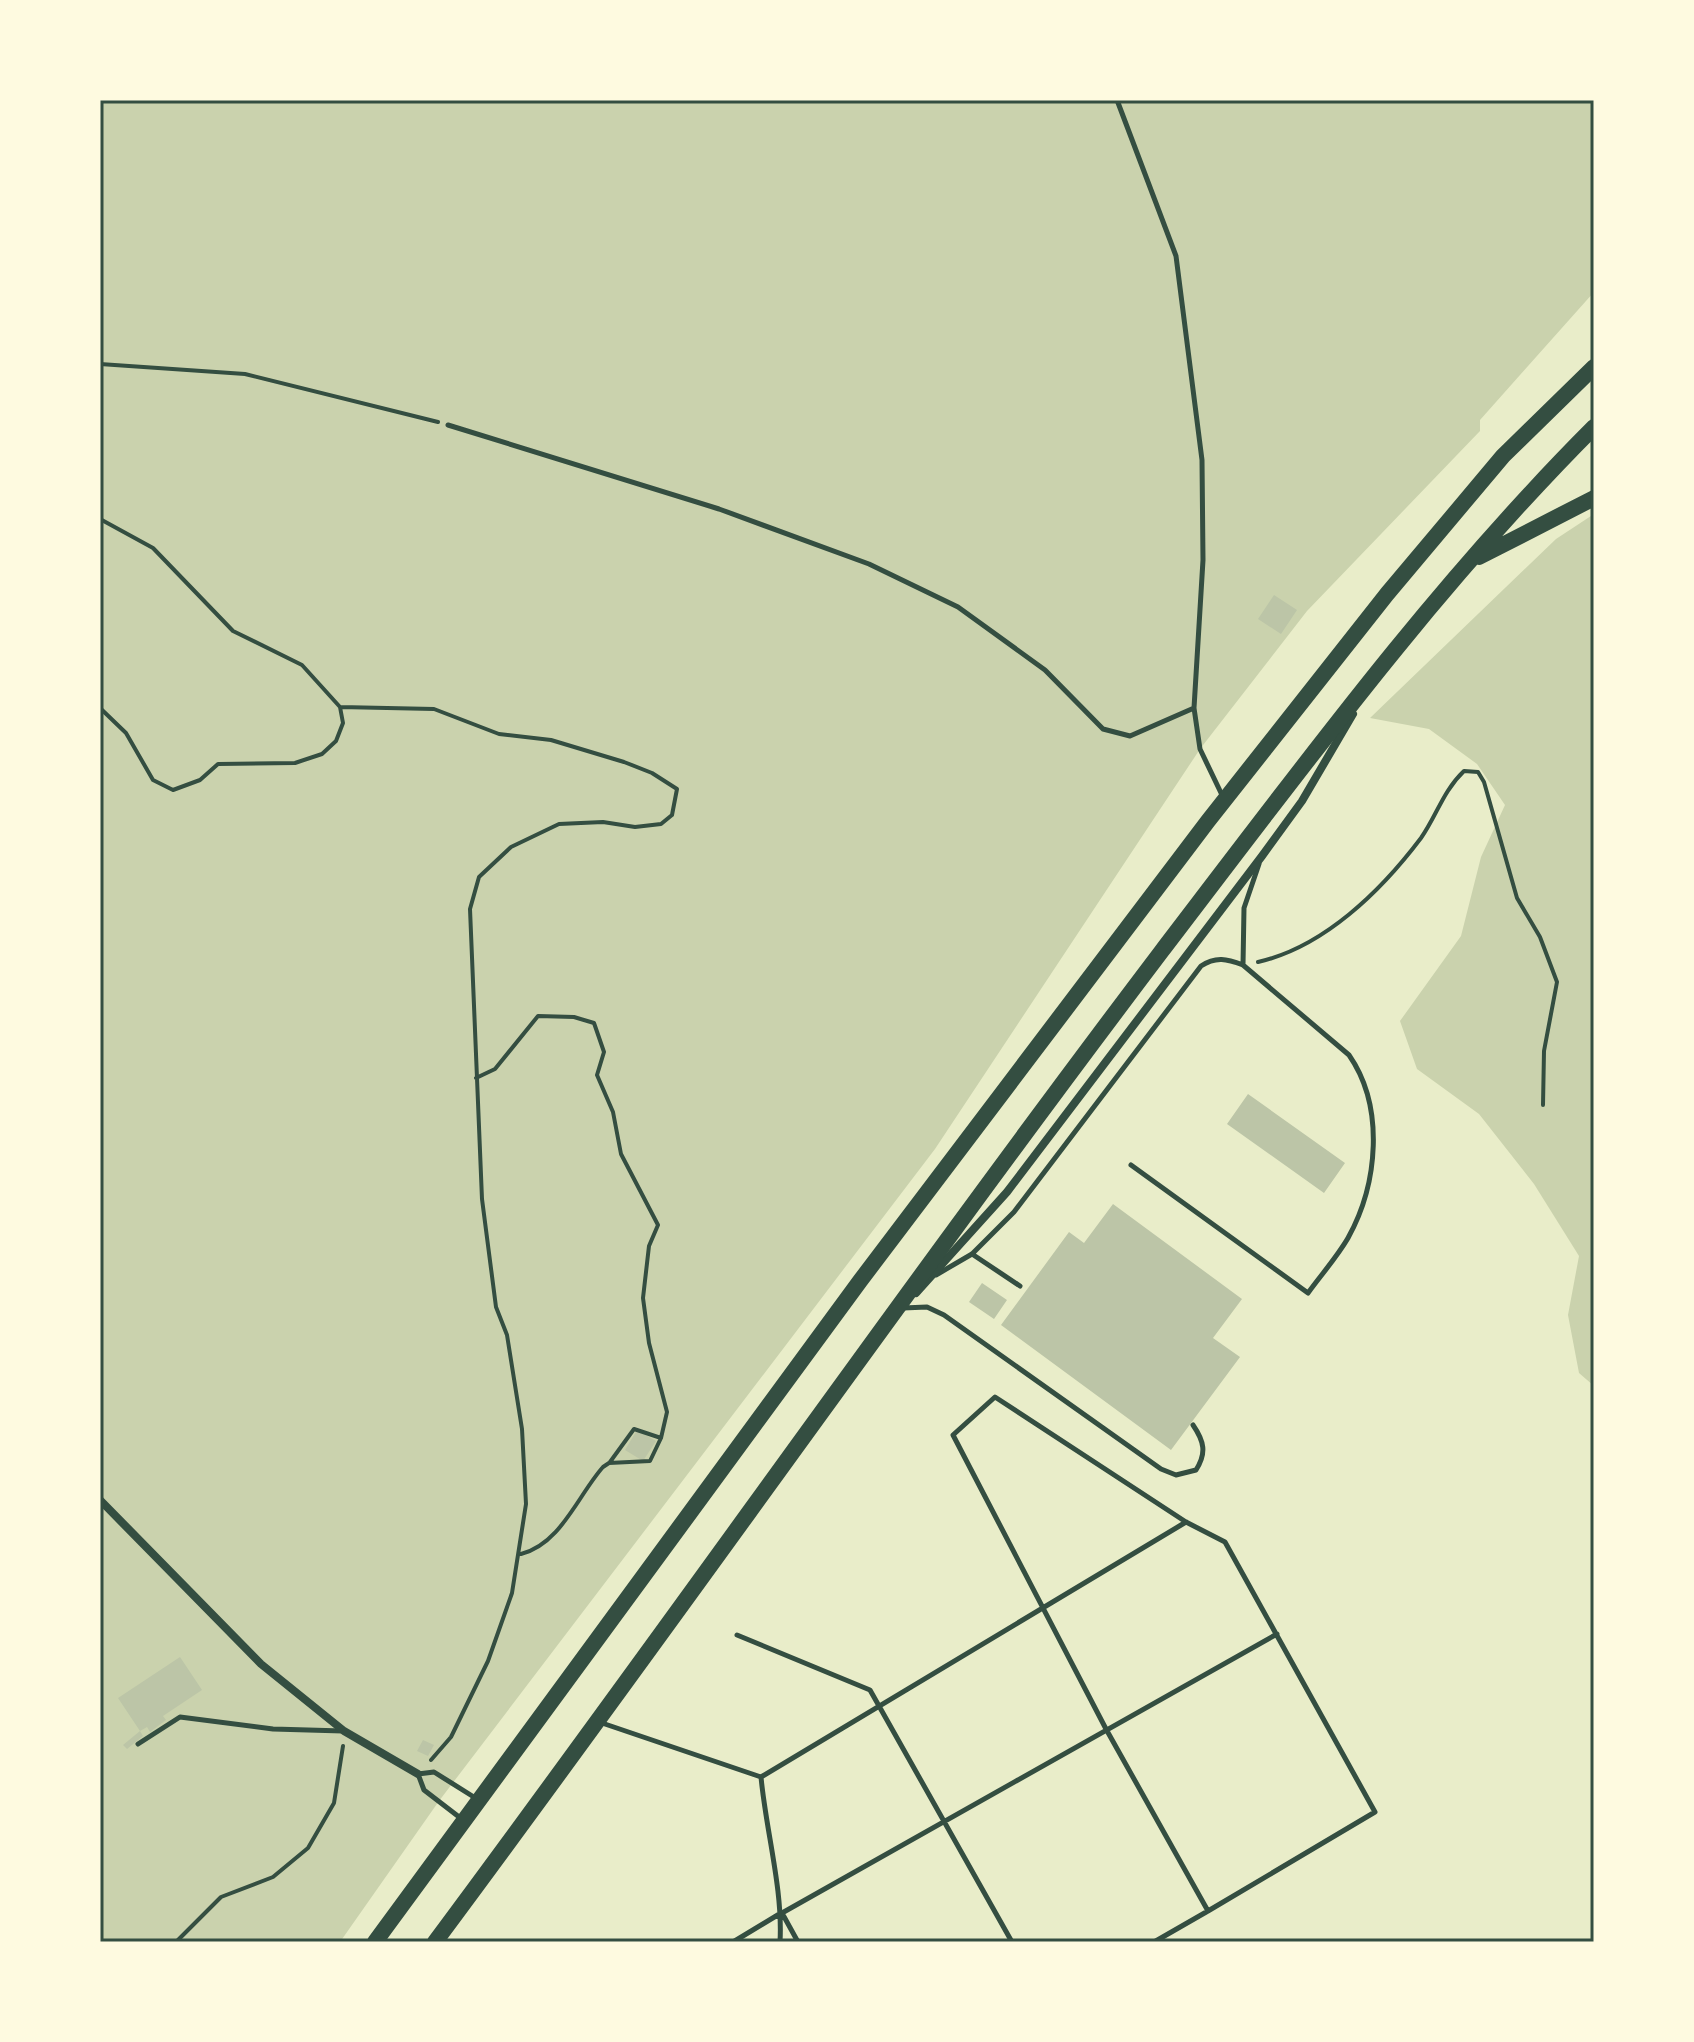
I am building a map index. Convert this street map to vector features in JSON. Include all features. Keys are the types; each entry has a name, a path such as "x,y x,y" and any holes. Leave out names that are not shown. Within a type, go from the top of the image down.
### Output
{"main road":[{"path":"375,1942 860,1281 1225,800 1387,594 1503,456 1594,367"},
{"path":"435,1942 1058,1088 1369,686 1529,493 1594,427"},
{"path":"1470,562 1594,498"}],"street":[{"path":"898,1310 936,1275 1007,1192 1262,856 1302,801 1369,686"},
{"path":"100,1500 261,1664 344,1731 418,1774"}],"lane":[{"path":"1117,100 1176,256 1202,460 1203,560 1194,708 1200,749 1225,800"},
{"path":"448,425 719,509 869,564 958,607 1045,670 1103,729 1130,736 1194,708"},
{"path":"1243,965 1244,908 1262,856"},
{"path":"936,1275 972,1254 1014,1212 1201,966 1222,958 1243,965 1349,1055 1359,1069 1374,1122 1374,1152 1363,1197 1348,1237 1308,1293 1131,1165"},
{"path":"972,1254 1020,1286"},
{"path":"898,1310 927,1307 944,1315 1161,1469 1176,1475 1196,1470 1204,1451 1201,1436 1193,1425"},
{"path":"1154,1942 1208,1911 1375,1812 1225,1542 1186,1522 995,1397 953,1435 1106,1729 1208,1911"},
{"path":"598,1722 761,1777 1186,1522"},
{"path":"733,1942 1277,1634"},
{"path":"737,1635 870,1690 1012,1942"},
{"path":"138,1744 180,1717 273,1729 344,1731"},
{"path":"463,1820 424,1790 418,1774 434,1772 478,1799"},
{"path":"761,1777 767,1836 782,1913 780,1942"},
{"path":"782,1913 798,1942"}],"path":[{"path":"100,364 245,374 448,425"},
{"path":"100,519 153,548 233,631 302,665 340,707 343,723 336,741 322,754 295,763 218,764 200,780 173,790 153,780 126,733 100,708"},
{"path":"340,707 434,709 499,734 551,740 624,762 652,773 677,789 672,815 661,824 635,827 603,822 559,824 511,847 479,877 470,909 482,1199 492,1276 522,1429 526,1504 521,1554 512,1593 479,1682 451,1737 418,1774"},
{"path":"1243,965 1291,953 1372,895 1422,836 1448,786 1464,771 1478,772 1484,782 1517,898 1540,937 1557,982 1544,1051 1543,1105"},
{"path":"476,1078 495,1069 538,1016 574,1017 594,1023 604,1052 597,1069 598,1081 613,1112 621,1154 636,1176 640,1191 658,1225 649,1246 643,1286 649,1343 667,1404 661,1438 650,1461 609,1463"},
{"path":"521,1554 538,1547 558,1530 596,1475 634,1429 661,1438"},
{"path":"176,1942 221,1897 273,1877 308,1848 334,1803 344,1731"}],"green space":[{"path":"100,100 1594,100 1594,292 1480,420 1480,431 1307,611 1200,749 935,1149 439,1801 340,1942 100,1942"},
{"path":"1594,514 1594,1386 1579,1373 1568,1315 1579,1256 1534,1184 1479,1114 1417,1069 1400,1021 1461,936 1481,857 1505,805 1477,764 1429,729 1370,718 1556,539"}],"building":[{"path":"1274,595 1297,610 1281,634 1258,619"},
{"path":"1248,1094 1345,1163 1324,1193 1227,1124"},
{"path":"1113,1204 1242,1299 1213,1338 1240,1357 1171,1450 1001,1325 1069,1232 1084,1243"},
{"path":"982,1283 1007,1300 994,1319 969,1302"},
{"path":"637,1430 656,1441 643,1461 625,1450"},
{"path":"180,1657 202,1690 163,1716 166,1720 150,1732 147,1727 140,1731 118,1698"},
{"path":"140,1731 143,1736 127,1749 123,1745"},
{"path":"423,1740 434,1745 428,1756 417,1751"}]}
